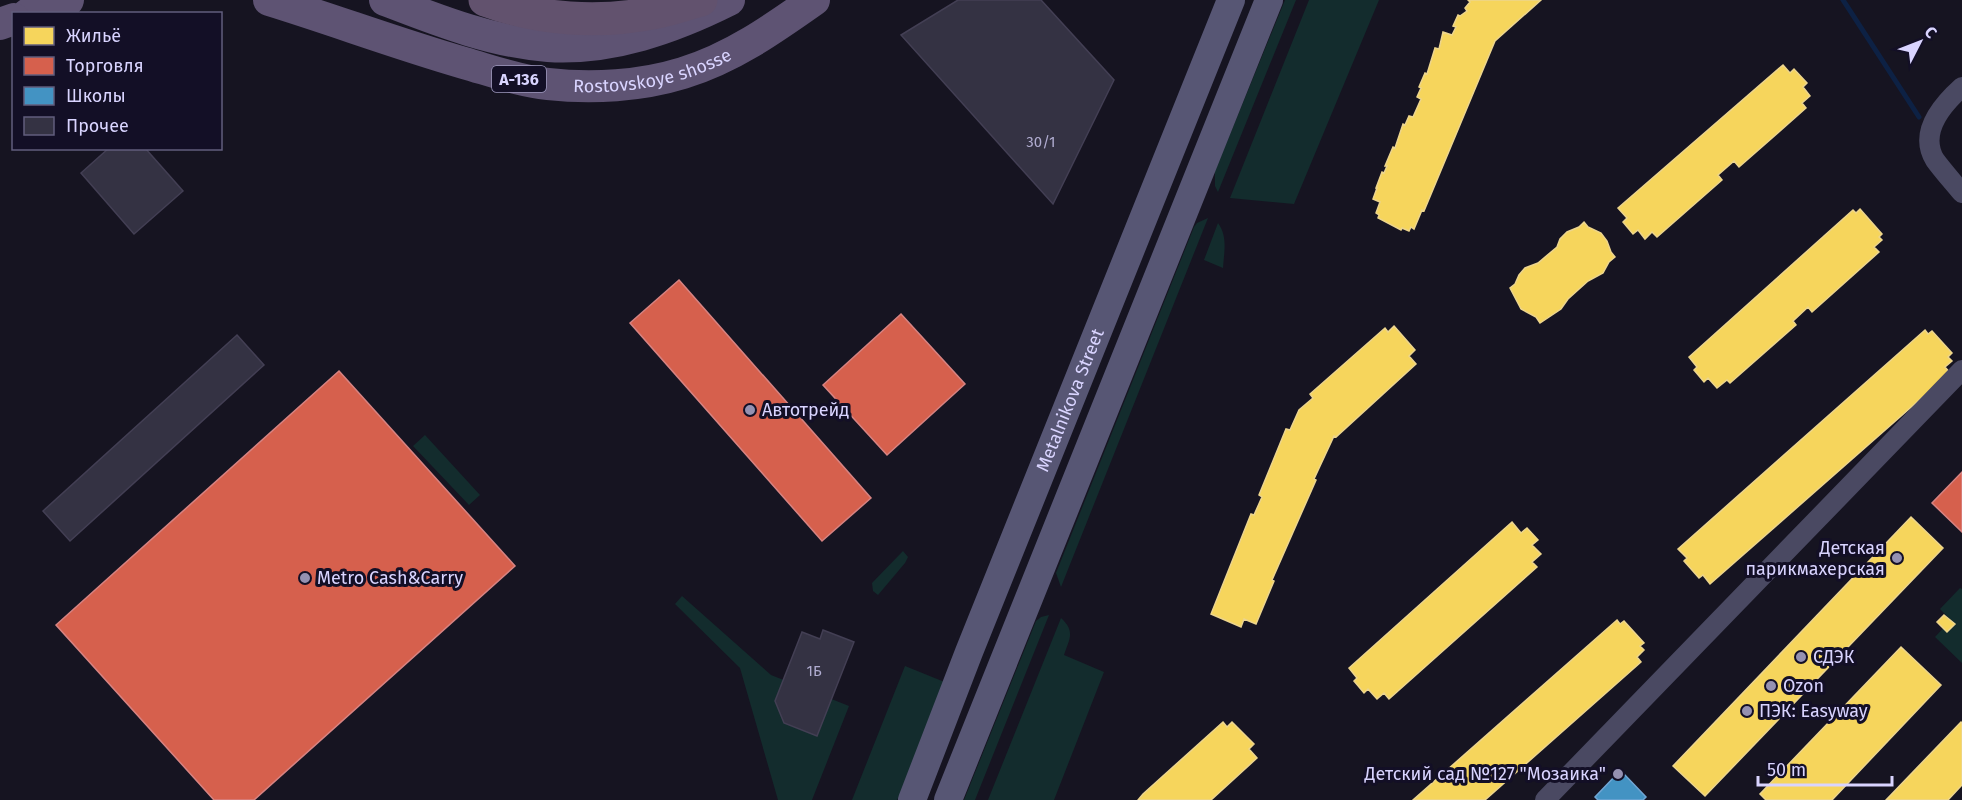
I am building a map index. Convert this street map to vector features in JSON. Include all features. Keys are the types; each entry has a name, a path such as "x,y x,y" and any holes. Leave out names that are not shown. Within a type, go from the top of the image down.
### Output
{"highway":[{"path":"485,0 532,15 564,18 612,18 657,12 701,0"}],"main road":[{"path":"0,4 7,0"},
{"path":"34,12 68,0"},
{"name":"Rostovskoye shosse","path":"269,0 431,54 517,78 548,84 609,86 654,80 706,65 771,31 814,0"},
{"name":"А-136","path":"385,0 484,34 549,46 589,45 649,33 672,26 729,0"},
{"name":"Metalnikova Street","path":"912,800 969,652 1231,0"},
{"name":"Metalnikova Street","path":"948,800 1267,2"}],"street":[{"path":"1962,87 1946,102 1936,116 1929,136 1934,158 1962,193"},
{"path":"1545,800 1962,370"}],"green space":[{"path":"1285,0 1296,0 1218,192 1215,186 1215,171"},
{"path":"1309,0 1379,0 1294,204 1230,198"},
{"path":"1208,218 1061,587 1056,573 1194,227"},
{"path":"1218,223 1224,239 1223,268 1204,260"},
{"path":"425,435 480,495 469,505 413,446"},
{"path":"903,551 908,557 905,563 878,595 873,591 872,583"},
{"path":"1960,588 1962,589 1962,663 1935,637 1951,620 1940,609"},
{"path":"682,596 771,675 849,706 812,800 778,800 740,668 675,604"},
{"path":"1049,615 975,800 964,800 1036,621"},
{"path":"1061,618 1070,632 1064,655 1104,672 1054,800 988,800"},
{"path":"905,666 947,683 906,784 897,800 852,800"}],"building: Жильё":[{"path":"1468,0 1541,0 1495,41 1424,211 1422,210 1414,229 1411,227 1409,231 1402,228 1401,230 1378,218 1379,215 1376,213 1380,202 1373,199 1376,188 1393,147 1395,148 1403,124 1405,125 1409,116 1413,117 1421,99 1417,97 1421,88 1419,87 1425,73 1427,74 1435,48 1439,49 1443,32 1452,35 1458,15 1467,11 1465,8 1470,2"},
{"path":"1783,65 1790,73 1794,69 1807,83 1803,87 1810,96 1802,103 1806,108 1739,167 1734,161 1718,175 1722,180 1657,237 1652,232 1645,239 1638,230 1633,234 1623,222 1627,218 1618,208"},
{"path":"1860,209 1882,234 1879,237 1882,240 1874,247 1879,252 1812,312 1808,307 1793,321 1796,325 1730,383 1727,380 1717,388 1708,378 1704,382 1694,370 1697,367 1689,357 1853,210 1856,213"},
{"path":"1584,222 1588,227 1601,233 1615,257 1603,273 1588,281 1568,299 1561,309 1540,323 1536,317 1521,309 1510,288 1525,268 1538,263 1557,247 1560,239 1567,232"},
{"path":"1394,326 1415,350 1409,356 1416,364 1336,437 1334,436 1272,580 1274,581 1256,624 1244,619 1241,627 1211,614 1251,514 1254,515 1262,497 1259,495 1286,429 1290,430 1299,410 1313,398 1310,394 1385,328 1388,332"},
{"path":"1925,330 1928,334 1932,331 1952,353 1948,357 1952,361 1945,367 1950,373 1710,584 1703,575 1699,578 1684,561 1687,558 1678,549"},
{"path":"1911,517 1943,548 1705,796 1673,766"},
{"path":"1512,522 1521,533 1527,528 1538,540 1532,545 1541,554 1532,562 1537,567 1389,699 1384,693 1377,699 1368,689 1364,693 1354,681 1357,678 1349,668"},
{"path":"1944,615 1955,624 1947,632 1937,622"},
{"path":"1617,620 1620,624 1624,621 1644,643 1640,646 1644,650 1637,657 1641,662 1485,800 1413,800"},
{"path":"1901,647 1941,685 1832,800 1766,800 1760,794"},
{"path":"1223,722 1227,727 1232,722 1254,744 1249,749 1257,758 1211,800 1138,800 1143,794"},
{"path":"1961,722 1962,785 1948,800 1886,800"}],"building: Торговля":[{"name":"Автотрейд","path":"679,280 871,498 822,541 630,323"},
{"path":"901,314 965,384 887,455 823,385"},
{"name":"Metro Cash&Carry","path":"339,371 515,566 254,800 214,800 56,625"},
{"path":"1962,472 1962,532 1932,503"}],"building: Школы":[{"path":"1618,773 1623,773 1646,797 1643,800 1598,800 1595,797"}],"building: Прочее":[{"path":"958,0 1041,0 1114,80 1053,204 901,35"},
{"path":"107,150 147,150 183,191 134,234 81,173"},
{"path":"237,335 264,365 70,541 43,511"},
{"path":"823,630 854,642 817,736 784,723 775,701 802,632 820,639"}],"waterway":[{"path":"1843,0 1919,117"}],"place":[{"name":"Автотрейд","path":"750,410"},
{"name":"Детская парикмахерская","path":"1897,558"},
{"name":"Metro Cash&Carry","path":"305,578"},
{"name":"СДЭК","path":"1801,657"},
{"name":"Ozon","path":"1771,686"},
{"name":"ПЭК: Easyway","path":"1747,711"},
{"name":"Детский сад №127 \"Мозаика\"","path":"1618,774"}]}
